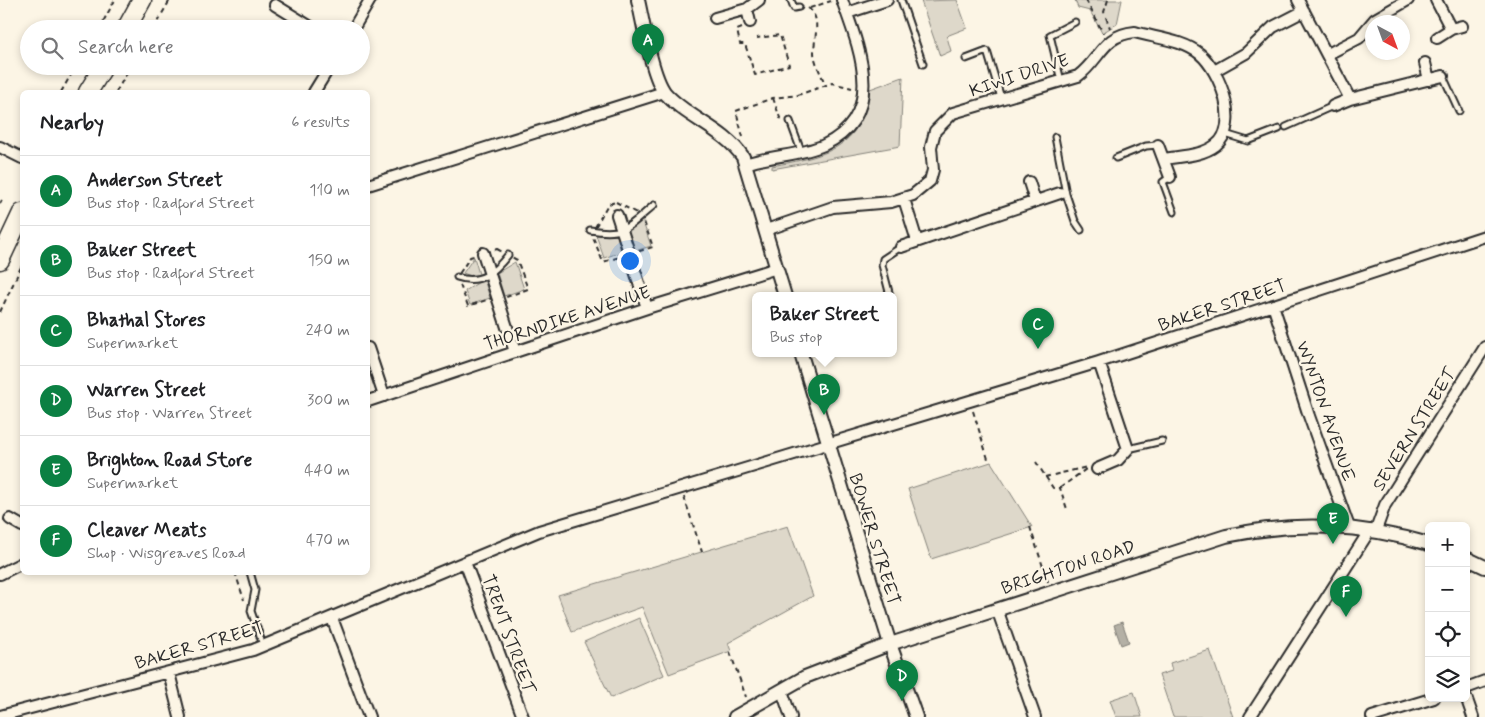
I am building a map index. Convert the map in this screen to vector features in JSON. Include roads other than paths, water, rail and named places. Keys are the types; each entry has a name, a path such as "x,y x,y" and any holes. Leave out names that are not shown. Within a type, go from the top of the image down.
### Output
{"highway":[{"path":"131,20 142,0"},
{"path":"89,90 98,75"},
{"path":"0,260 20,217"}],"street":[{"path":"358,20 370,0"},
{"path":"638,0 656,75 664,92 736,147 746,164 784,292"},
{"path":"716,18 747,9 760,0"},
{"path":"746,164 823,145 845,130 856,117 864,92 863,69 842,0"},
{"path":"847,13 888,0"},
{"path":"1298,0 1350,99"},
{"path":"1328,54 1363,35 1375,19 1408,0"},
{"path":"1436,0 1456,28 1437,38"},
{"path":"275,5 299,20"},
{"path":"747,9 748,25"},
{"path":"1164,159 1203,152 1217,144 1225,134 1228,125 1227,110 1214,71 1246,53 1273,27 1304,12"},
{"name":"KIWI DRIVE","path":"766,230 833,207 904,199 920,190 930,180 933,164 931,147 935,131 953,113 1078,76 1087,69 1111,40 1135,32 1186,46 1199,53 1214,71"},
{"path":"1425,63 1429,80"},
{"path":"315,90 324,75"},
{"path":"1333,106 1350,99 1444,76"},
{"path":"370,184 664,92"},
{"path":"1158,145 1170,176"},
{"path":"0,146 20,157"},
{"path":"1029,182 1035,202"},
{"path":"901,248 916,240 1063,194"},
{"path":"904,199 916,240"},
{"path":"617,215 647,308"},
{"name":"BAKER STREET","path":"0,716 168,673 263,646 540,531 1099,362 1485,236"},
{"path":"483,253 515,352"},
{"name":"THORNDIKE AVENUE","path":"370,400 647,308 777,268"},
{"name":"WYNTON AVENUE","path":"1273,305 1308,416 1349,528"},
{"name":"SEVERN STREET","path":"1250,717 1373,530 1385,505 1485,347"},
{"path":"370,354 384,396"},
{"name":"BOWER STREET","path":"802,357 827,444 890,644 916,717"},
{"path":"1097,468 1118,460 1128,450 1099,362"},
{"path":"10,519 20,525"},
{"name":"BRIGHTON ROAD","path":"735,717 819,671 890,644 1233,534 1263,529 1349,528 1373,530 1425,543"},
{"path":"1470,559 1483,563"},
{"name":"TRENT STREET","path":"466,562 523,717"},
{"path":"0,574 20,564"},
{"path":"997,609 1035,717"},
{"path":"332,618 369,717"},
{"path":"168,673 180,717"},
{"path":"1470,687 1485,681"},
{"path":"782,691 791,717"},
{"path":"1372,717 1425,701"},
{"path":"1468,702 1473,717"}],"lane":[{"path":"791,0 794,8 799,7"},
{"path":"902,0 923,64"},
{"path":"1061,81 1050,36 1075,22"},
{"path":"966,59 986,51 1001,99"},
{"path":"1444,76 1459,111"},
{"path":"1286,127 1333,106"},
{"path":"790,121 801,151"},
{"path":"1225,134 1248,141 1279,129"},
{"path":"1055,137 1063,194 1081,230"},
{"path":"1116,158 1146,146 1158,145"},
{"path":"1170,176 1163,182 1174,212"},
{"path":"590,230 608,233 622,231 654,205"},
{"path":"889,292 882,265 883,259 901,248"},
{"path":"458,277 470,281 490,274 497,270 508,255"},
{"path":"1128,450 1162,441"},
{"path":"251,575 255,590 251,611 263,646"}],"place":[{"name":"Anderson Street","path":"648,65"},
{"name":"Bhathal Stores","path":"1038,349"},
{"name":"Baker Street","path":"824,415"},
{"name":"Brighton Road Store","path":"1333,544"},
{"name":"Cleaver Meats","path":"1346,617"},
{"name":"Warren Street","path":"902,701"}]}
